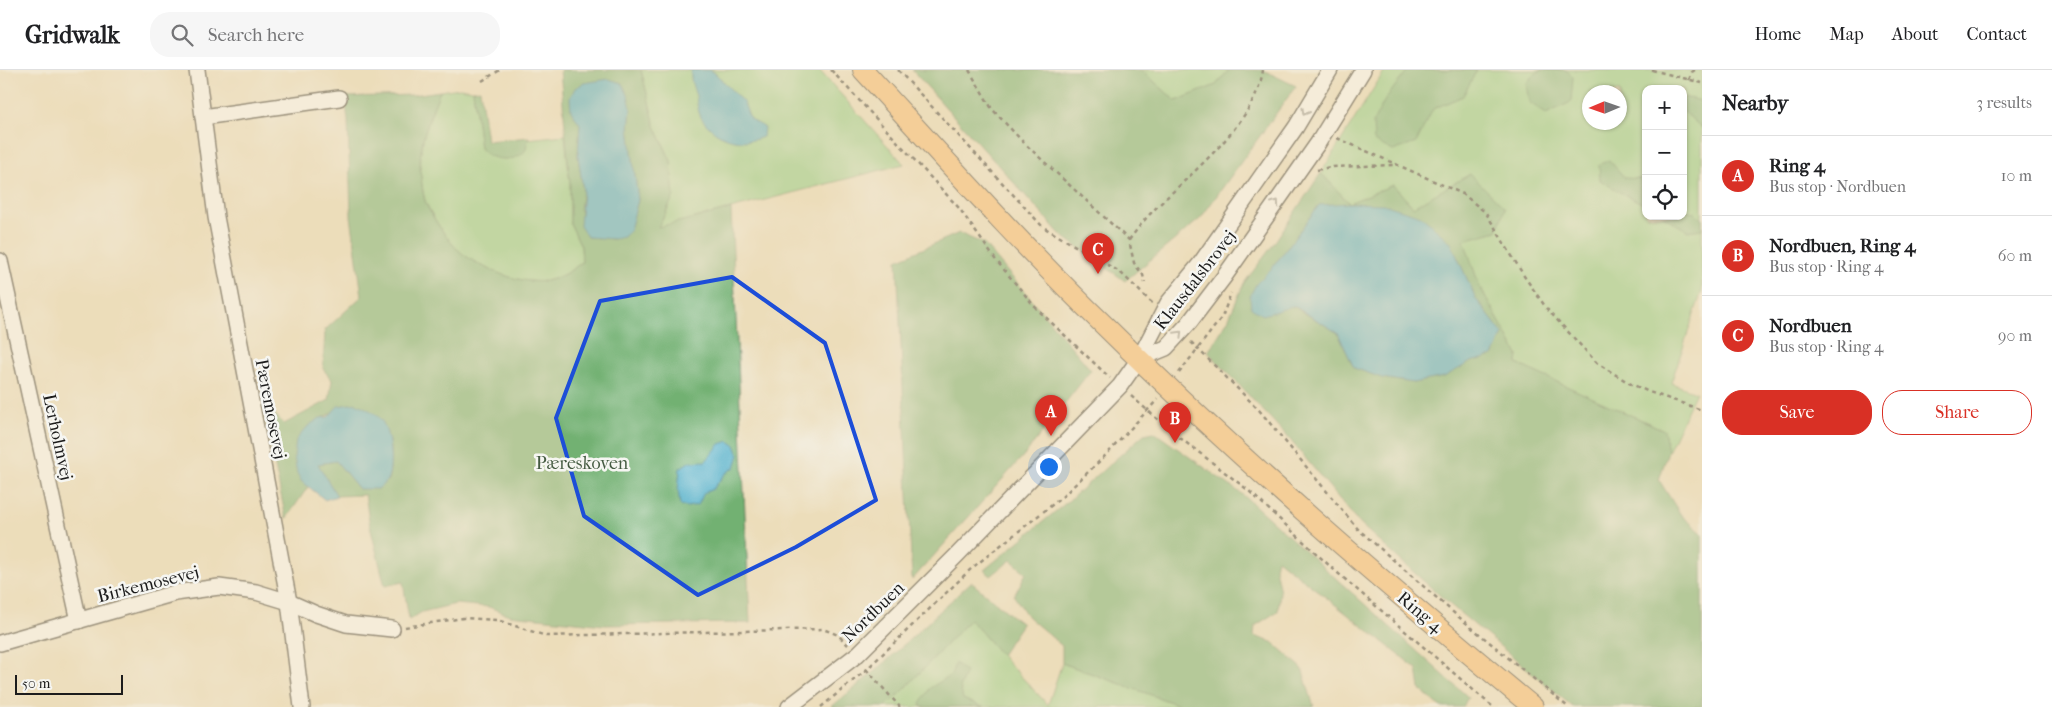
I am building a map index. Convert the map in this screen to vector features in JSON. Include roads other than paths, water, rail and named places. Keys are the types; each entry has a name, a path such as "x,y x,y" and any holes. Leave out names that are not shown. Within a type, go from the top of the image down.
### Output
{"main road":[{"name":"Ring 4","path":"863,70 1012,232 1139,360 1297,505 1404,599 1533,707"}],"street":[{"name":"Pæremosevej","path":"197,70 216,217 289,602 302,707"},
{"name":"Klausdalsbrovej","path":"1139,360 1162,313 1200,264 1296,128 1330,70"},
{"name":"Klausdalsbrovej","path":"1139,360 1166,348 1224,277 1318,143 1363,70"},
{"path":"203,117 339,98"},
{"name":"Lerholmvej","path":"0,261 79,621"},
{"name":"Nordbuen","path":"789,707 858,654 957,555 1120,386 1139,360"},
{"name":"Birkemosevej","path":"0,644 175,593 202,588 235,588 256,592 289,602 346,624 392,630"}],"water":[{"path":"691,70 710,70 715,73 744,103 750,119 764,127 763,137 755,140 738,141 714,132 702,119 699,111 691,80"},
{"path":"609,79 622,83 628,95 631,108 629,128 638,200 630,230 624,237 614,239 587,237 580,226 583,190 578,156 580,124 571,111 570,98 575,88 584,83"},
{"path":"1349,203 1383,204 1421,216 1451,243 1476,299 1503,334 1493,356 1471,362 1444,377 1413,383 1382,378 1354,368 1338,333 1294,306 1263,315 1251,308 1250,296 1256,284 1273,267 1319,205"},
{"path":"356,403 377,415 385,426 389,441 390,472 385,483 378,489 359,489 336,461 318,464 337,496 325,500 301,481 297,473 294,457 296,440 308,426 320,418 328,417 338,406"},
{"path":"729,441 735,445 739,455 735,467 725,474 713,489 704,493 698,505 687,507 680,505 678,490 680,468 689,462 706,461 720,444"}],"place":[{"name":"Nordbuen","path":"1098,274"},
{"name":"Ring 4","path":"1051,436"},
{"name":"Nordbuen, Ring 4","path":"1175,443"}],"park label":[{"name":"Pæreskoven","path":"582,463"}]}
